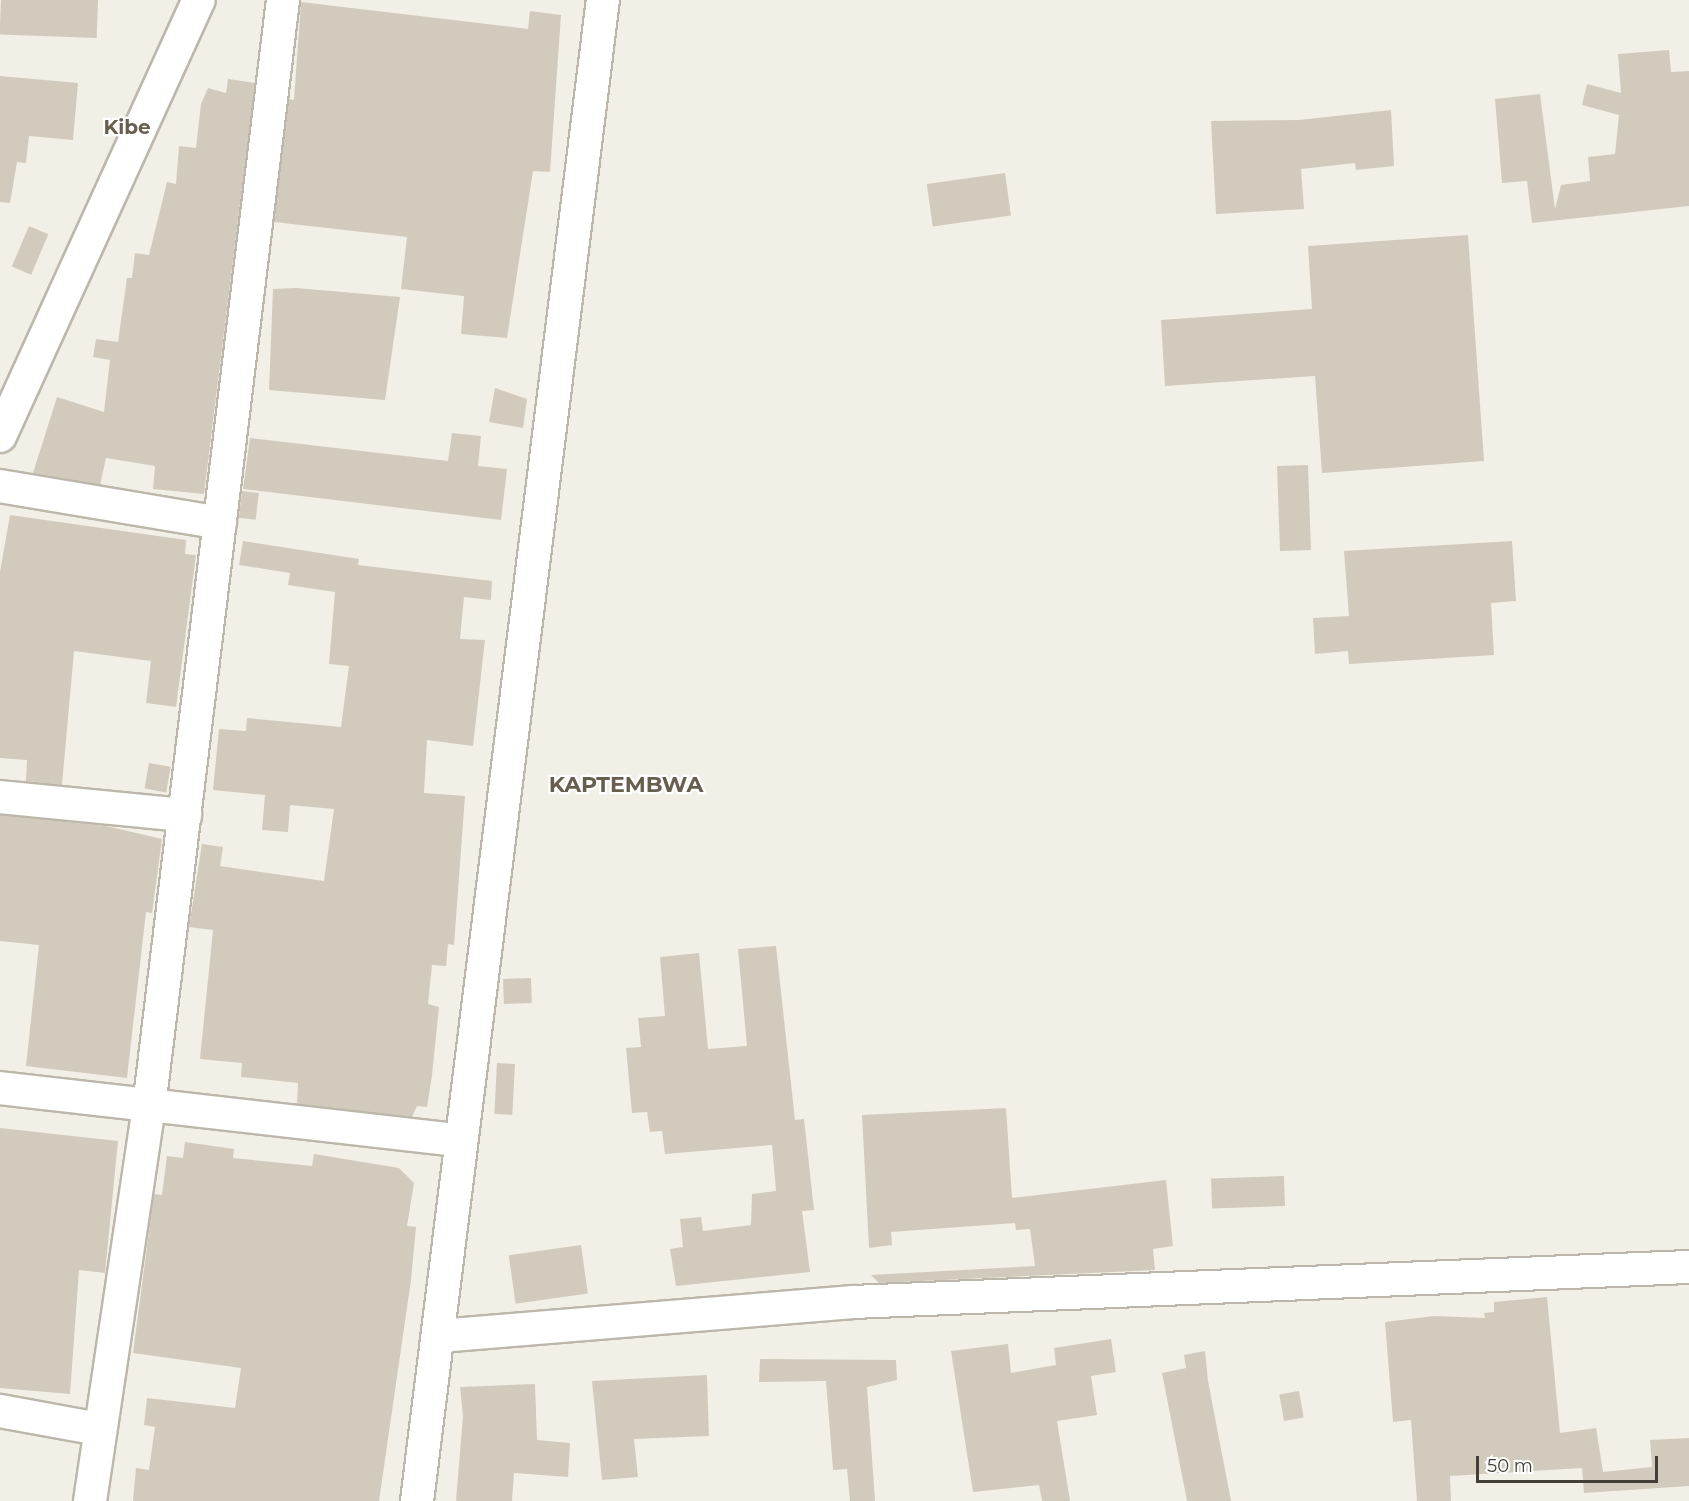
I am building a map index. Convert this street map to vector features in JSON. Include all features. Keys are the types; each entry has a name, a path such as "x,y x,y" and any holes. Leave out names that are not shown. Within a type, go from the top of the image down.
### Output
{"street":[{"path":"0,436 199,0"},
{"path":"90,1501 149,1107 283,0"},
{"path":"417,1501 440,1336 459,1140 603,0"},
{"path":"0,486 220,523"},
{"path":"0,797 185,815"},
{"path":"0,1088 149,1107 459,1140"},
{"path":"440,1336 853,1302 1689,1268"},
{"path":"0,1411 99,1429"}],"building":[{"path":"1,0 98,0 97,38 0,35"},
{"path":"301,2 528,29 530,11 561,15 550,172 533,171 507,338 461,334 464,296 401,289 407,237 274,222 289,99 294,100"},
{"path":"1669,50 1671,72 1689,71 1689,206 1532,223 1527,181 1502,183 1495,99 1540,94 1555,209 1561,185 1590,181 1588,157 1615,154 1619,115 1582,105 1587,84 1621,93 1618,54"},
{"path":"0,76 78,83 73,140 29,136 26,163 17,162 10,203 0,202"},
{"path":"228,79 255,83 204,494 153,489 155,466 106,458 100,485 33,473 57,397 104,412 110,360 93,357 96,339 118,342 127,278 132,278 135,253 149,255 167,182 176,184 179,146 196,148 201,104 208,88 226,93"},
{"path":"1391,110 1394,166 1356,170 1355,163 1301,169 1304,209 1216,214 1211,121 1299,120"},
{"path":"1005,173 1011,216 933,227 927,184"},
{"path":"29,226 48,234 31,275 12,267"},
{"path":"1468,235 1484,461 1322,473 1315,376 1165,386 1161,320 1312,309 1308,246"},
{"path":"296,288 400,297 385,400 269,390 273,289"},
{"path":"495,388 527,399 523,428 489,422"},
{"path":"452,433 481,436 478,466 507,469 501,520 243,489 250,438 448,461"},
{"path":"1308,465 1311,550 1280,551 1277,466"},
{"path":"242,491 259,493 256,520 239,518"},
{"path":"10,515 186,540 185,554 196,555 176,707 146,703 151,661 74,651 62,785 26,781 27,760 0,758 0,572"},
{"path":"243,541 359,559 358,565 492,581 491,600 464,597 460,639 485,640 473,746 427,740 424,793 465,796 454,945 448,944 446,966 432,965 428,1004 439,1007 432,1075 427,1107 417,1106 412,1117 297,1104 298,1083 241,1077 242,1063 200,1059 213,930 189,927 202,844 223,847 220,866 324,881 334,809 290,805 288,832 262,830 265,795 213,790 219,729 246,731 247,718 341,727 349,666 329,664 335,592 288,585 290,573 239,565"},
{"path":"1512,541 1516,601 1491,603 1494,655 1349,664 1348,651 1315,654 1313,618 1349,616 1344,551"},
{"path":"149,763 171,767 166,792 144,789"},
{"path":"0,815 106,826 162,839 152,913 146,912 127,1078 26,1066 39,945 0,941"},
{"path":"776,946 795,1120 804,1119 814,1210 802,1211 810,1272 676,1286 670,1249 683,1247 680,1219 701,1217 703,1231 751,1225 752,1194 776,1191 772,1145 665,1154 662,1131 650,1132 647,1112 632,1113 626,1048 641,1047 638,1018 665,1016 660,957 699,953 708,1049 747,1046 738,949"},
{"path":"531,978 532,1003 504,1004 503,979"},
{"path":"497,1063 515,1064 512,1115 494,1114"},
{"path":"1006,1108 1012,1198 1166,1180 1173,1246 1153,1249 1155,1270 879,1283 871,1275 1035,1266 1030,1229 1016,1230 1015,1223 891,1232 892,1245 869,1248 862,1115"},
{"path":"0,1128 118,1141 105,1273 79,1270 70,1394 0,1388"},
{"path":"185,1142 234,1149 233,1158 312,1166 314,1154 399,1168 414,1183 407,1226 416,1227 411,1280 379,1501 133,1501 136,1468 149,1470 155,1427 144,1425 147,1398 235,1408 241,1368 133,1353 154,1194 162,1195 167,1156 183,1158"},
{"path":"1284,1176 1285,1206 1212,1209 1211,1179"},
{"path":"581,1245 588,1294 516,1304 509,1255"},
{"path":"1547,1297 1560,1433 1596,1428 1603,1472 1652,1467 1650,1440 1689,1438 1689,1486 1584,1493 1582,1468 1450,1476 1451,1501 1417,1501 1411,1420 1393,1422 1385,1322 1434,1316 1485,1318 1484,1313 1494,1312 1494,1302"},
{"path":"1111,1339 1116,1372 1091,1376 1097,1415 1057,1421 1070,1501 1042,1501 1039,1485 973,1492 951,1351 1008,1344 1011,1373 1056,1365 1054,1348"},
{"path":"1205,1351 1208,1381 1231,1501 1187,1501 1162,1373 1186,1368 1184,1355"},
{"path":"760,1359 896,1360 897,1380 867,1387 875,1501 850,1501 847,1469 833,1470 826,1381 759,1382"},
{"path":"707,1375 709,1436 634,1439 638,1477 602,1480 592,1381"},
{"path":"535,1384 537,1440 570,1443 568,1477 514,1473 512,1501 456,1501 463,1416 460,1387"},
{"path":"1299,1391 1304,1418 1284,1421 1279,1394"}],"district":[{"name":"Kibe","path":"127,127"},
{"name":"KAPTEMBWA","path":"626,785"}]}
